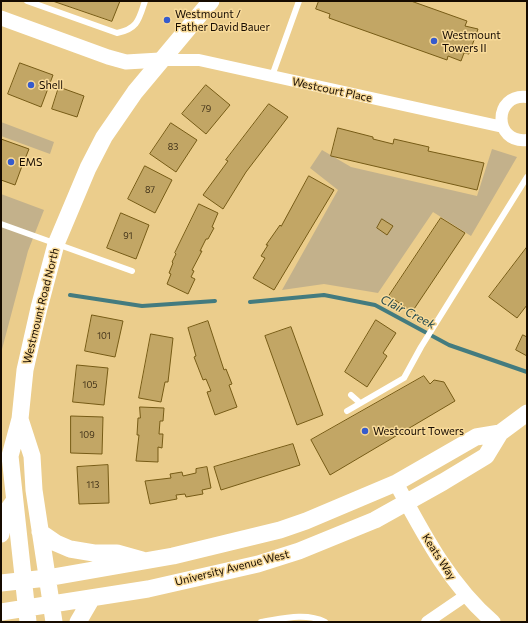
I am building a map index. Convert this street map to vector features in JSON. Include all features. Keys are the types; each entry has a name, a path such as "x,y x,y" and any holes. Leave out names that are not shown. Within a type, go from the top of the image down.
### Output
{"main road":[{"name":"Westmount Road North","path":"27,615 22,580 10,456 20,419 27,363 38,308 56,244 85,174 104,137 134,92 211,1"},
{"name":"University Avenue West","path":"1,612 27,615 51,604 148,589 258,564 299,551 375,520 486,456 500,433 527,413"},
{"name":"Westmount Road North","path":"20,419 32,456 34,490 54,622"},
{"name":"University Avenue West","path":"1,583 47,578 146,561 280,530 396,483 476,437 500,433"},
{"path":"1,534 2,517 14,501"},
{"path":"40,532 56,543 70,549 94,553 117,553 146,561"},
{"path":"78,622 92,598"}],"street":[{"path":"1,18 108,57 126,62 160,60"},
{"name":"Westcourt Place","path":"160,60 199,60 503,127 514,139 527,140"},
{"path":"503,127 501,118 502,110 507,103 514,98 527,97"},
{"name":"Keats Way","path":"396,483 435,554 465,596 493,622"},
{"path":"427,622 465,596"}],"lane":[{"path":"27,1 117,33 129,30 138,21 145,1"},
{"path":"272,76 299,1"},
{"path":"347,411 404,378 421,347 435,327 527,177"},
{"path":"1,224 132,272"},
{"path":"351,395 360,403"},
{"path":"261,622 295,617 317,618 325,622"}],"shaded area":[{"path":"1,122 54,142 50,154 1,136"},
{"path":"492,149 517,157 471,236 433,212 378,293 324,284 282,290 338,190 310,168 322,150 351,167 477,196"},
{"path":"1,194 44,210 28,251 1,353"}],"building":[{"path":"53,1 120,1 112,21"},
{"name":"Westmount Towers II","path":"319,1 411,1 467,21 465,26 478,29 469,54 464,53 461,61 448,56 447,60 329,18 330,14 316,9"},
{"name":"Shell","path":"20,63 53,75 41,107 8,94"},
{"path":"206,85 230,105 206,134 182,114"},
{"path":"59,87 84,96 77,117 52,109"},
{"path":"269,104 288,117 246,172 223,209 203,195 228,161 226,160"},
{"path":"171,123 197,140 176,172 150,154"},
{"path":"338,128 393,144 394,139 429,147 428,151 484,163 477,190 331,156"},
{"name":"EMS","path":"1,139 29,149 25,159 22,158 19,165 22,166 15,185 1,180"},
{"path":"145,166 172,180 155,213 128,199"},
{"path":"309,176 334,190 274,290 253,278 265,258 261,256 268,245 266,245 280,225 281,226"},
{"path":"199,204 218,213 212,227 214,228 208,239 206,239 200,251 202,251 192,270 194,271 191,277 195,279 188,294 167,284 171,274 169,273 176,254 175,253"},
{"path":"121,213 149,225 136,259 107,248"},
{"path":"441,218 465,233 412,312 389,296"},
{"path":"382,219 393,226 387,235 377,228"},
{"path":"527,247 527,305 517,318 489,297"},
{"path":"92,315 123,321 115,357 85,351"},
{"path":"376,320 396,333 383,353 387,356 367,387 345,372"},
{"path":"208,321 224,370 226,369 232,384 229,385 237,407 215,415 207,392 211,391 206,379 203,380 194,357 196,356 188,328"},
{"path":"291,327 323,415 297,425 265,336"},
{"path":"151,334 173,338 168,382 165,382 161,402 139,398"},
{"path":"523,335 527,337 527,356 516,350"},
{"path":"77,365 108,368 104,405 73,402"},
{"name":"Westcourt Towers","path":"424,376 430,384 434,380 444,382 455,401 330,475 311,440"},
{"path":"140,407 164,408 163,421 160,421 159,434 163,434 162,448 158,447 158,462 136,461"},
{"path":"71,416 103,417 102,454 71,453"},
{"path":"293,444 300,465 221,490 214,467"},
{"path":"108,465 109,503 79,504 77,467"},
{"path":"207,467 211,488 202,490 203,494 186,497 185,494 176,495 177,499 150,504 145,481 171,478 170,474 182,472 183,476 196,473 196,469"}],"waterway":[{"name":"Clair Creek","path":"70,295 142,306 215,301"},
{"name":"Clair Creek","path":"250,302 324,295 375,305 449,345 527,372"}],"place":[{"name":"Westmount / Father David Bauer","path":"167,20"},
{"name":"Westmount Towers II","path":"434,41"},
{"name":"Shell","path":"31,85"},
{"name":"EMS","path":"11,162"},
{"name":"Westcourt Towers","path":"365,431"}]}
